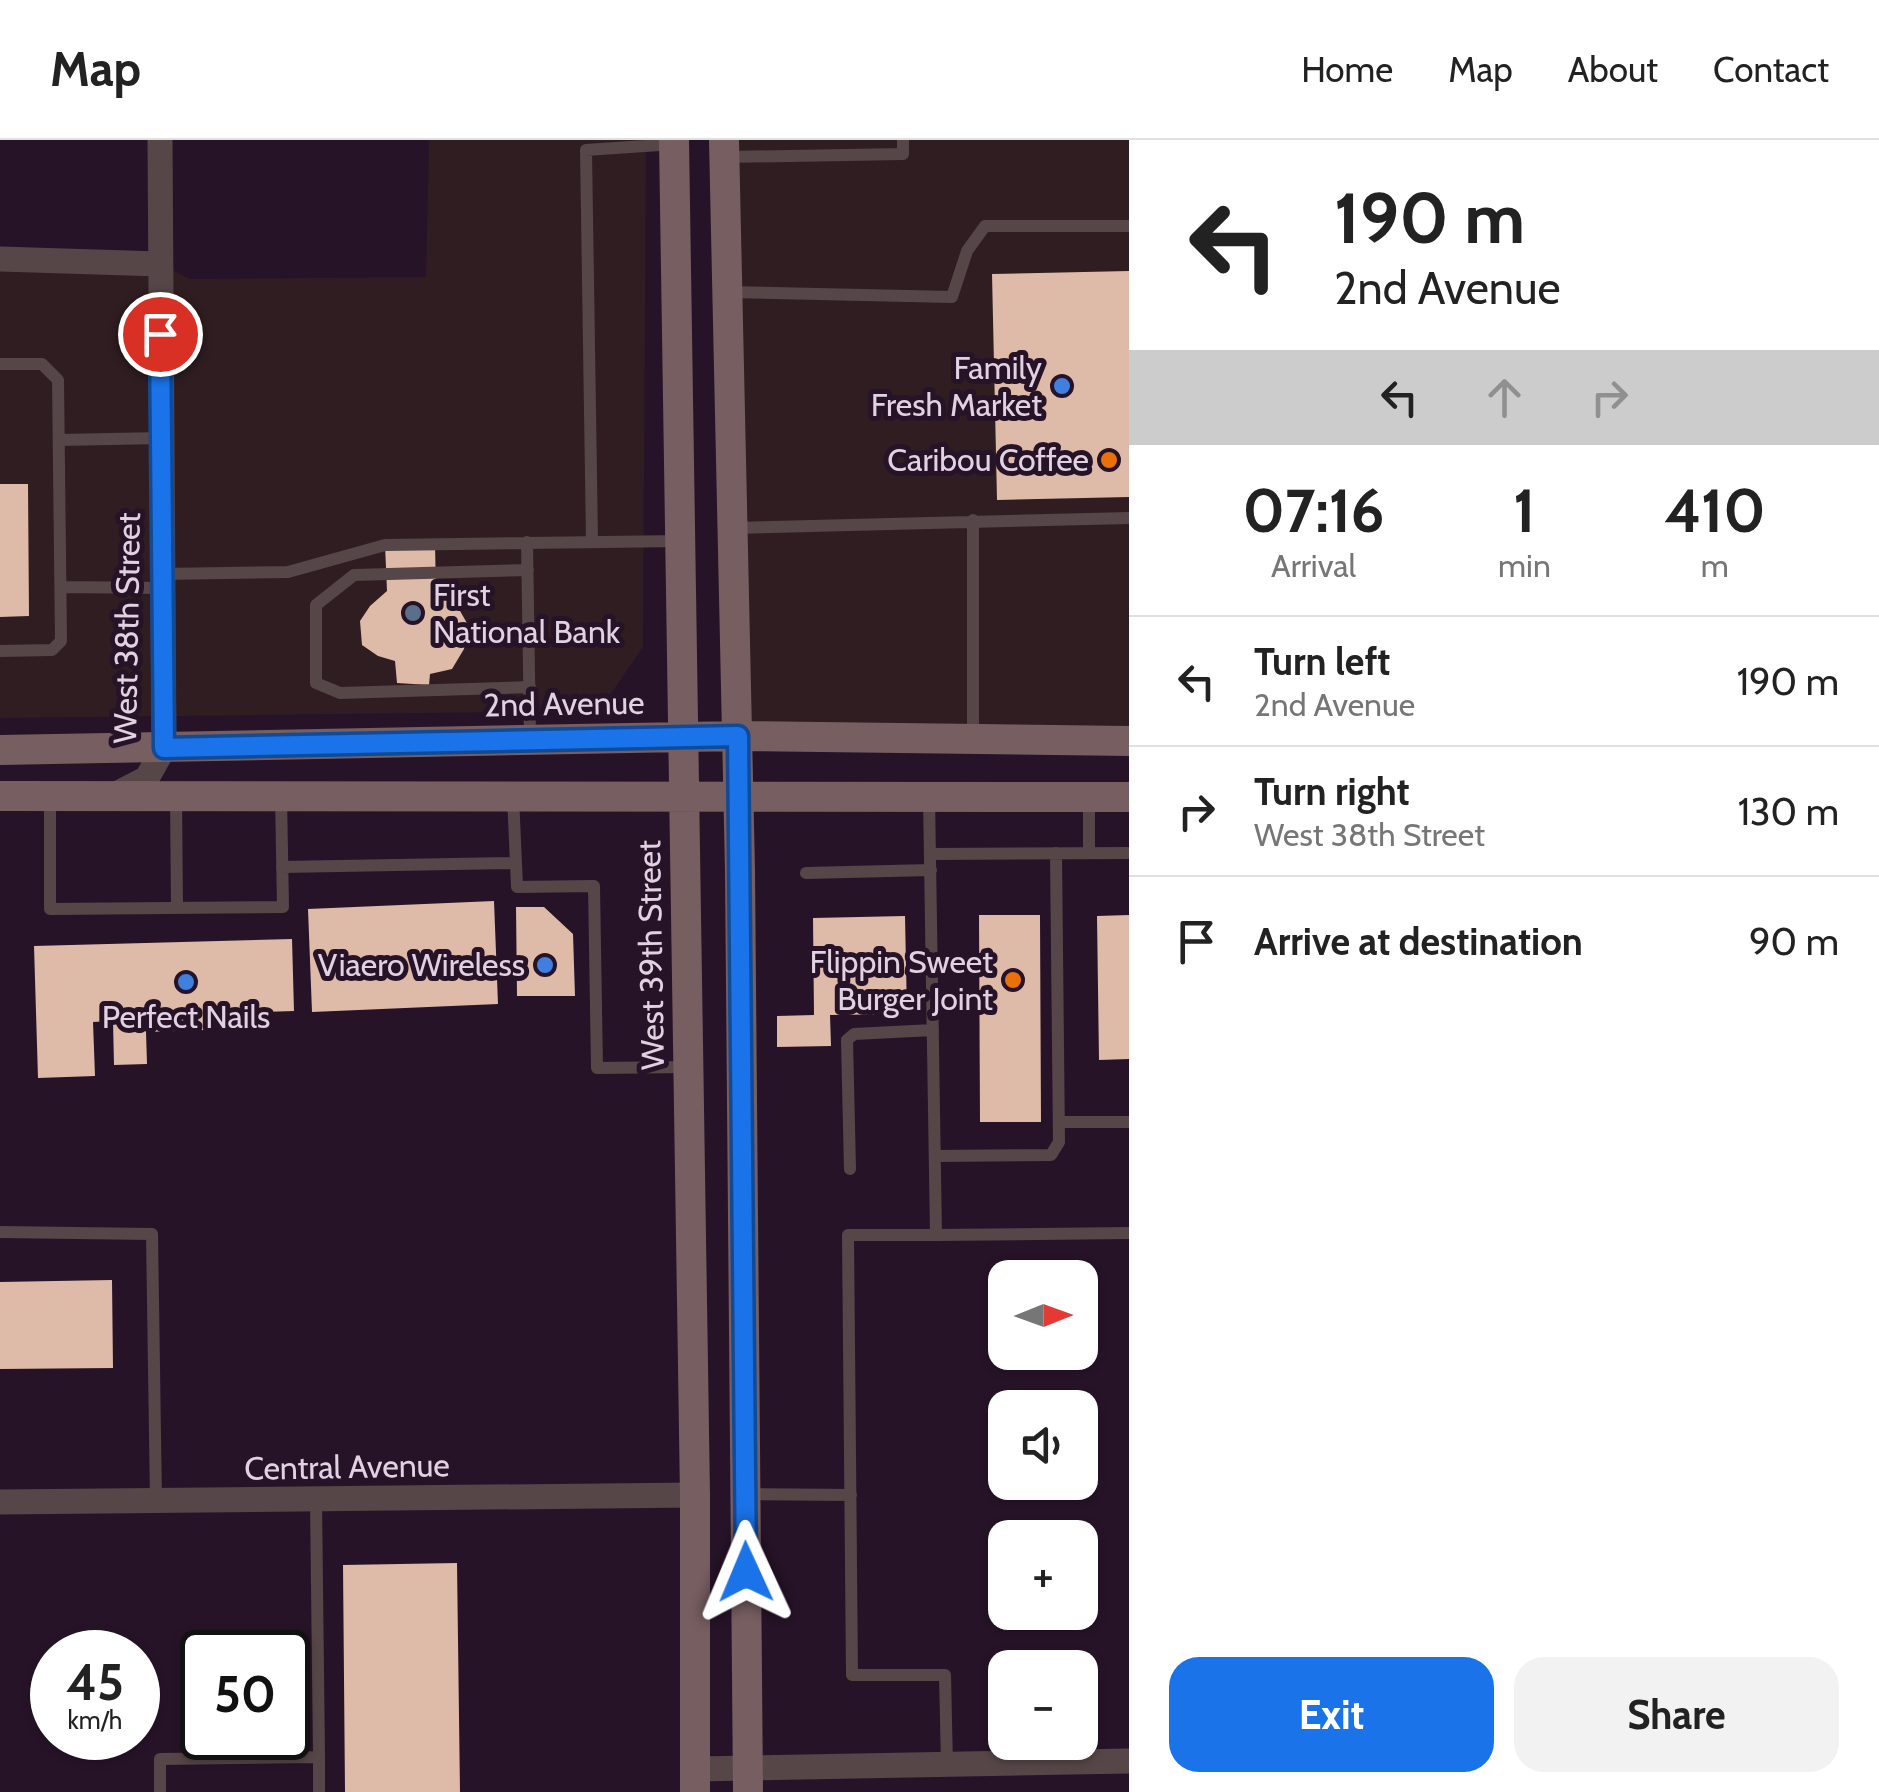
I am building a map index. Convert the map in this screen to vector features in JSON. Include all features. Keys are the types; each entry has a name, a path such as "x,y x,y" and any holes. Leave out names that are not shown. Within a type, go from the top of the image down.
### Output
{"main road":[{"name":"West 39th Street","path":"674,142 695,1495 694,1781"},
{"path":"724,149 739,794 748,1780"},
{"name":"2nd Avenue","path":"0,750 683,736 1129,741"},
{"path":"0,796 1129,797"}],"street":[{"name":"West 38th Street","path":"114,795 146,778 164,748 160,140"},
{"path":"0,259 160,264"},
{"name":"Central Avenue","path":"0,1502 695,1495"},
{"path":"694,1781 947,1766 1129,1761"}],"lane":[{"path":"724,149 903,154 902,140"},
{"path":"592,541 586,150 674,142"},
{"path":"728,292 952,297 967,251 985,226 1129,226"},
{"path":"0,364 42,364 58,380 62,588 60,641 52,650 0,651"},
{"path":"60,440 161,438"},
{"path":"734,528 1129,518"},
{"path":"973,520 973,740"},
{"path":"62,588 288,572 385,545 680,541"},
{"path":"527,542 530,740"},
{"path":"528,570 354,574 316,605 316,683 340,693 530,687"},
{"path":"513,794 517,888 594,886 597,1068 688,1067"},
{"path":"176,795 177,908"},
{"path":"50,796 50,909 283,907 281,795"},
{"path":"929,796 936,1234"},
{"path":"1089,797 1089,853"},
{"path":"934,1156 1051,1155 1060,1142 1056,853"},
{"path":"930,854 1129,853"},
{"path":"282,867 516,862"},
{"path":"806,873 930,870"},
{"path":"850,1169 847,1040 854,1034 933,1030"},
{"path":"1059,1122 1129,1122"},
{"path":"0,1232 152,1234 156,1501"},
{"path":"947,1766 945,1675 852,1675 848,1235 1129,1232"},
{"path":"746,1494 851,1495"},
{"path":"316,1500 319,1792"},
{"path":"160,1792 160,1759 318,1757"}],"shaded area":[{"path":"429,140 646,140 643,647 599,711 0,718 0,265 160,264 190,279 426,277"},
{"path":"730,140 1129,140 1129,732 738,736"}],"building":[{"name":"Family Fresh Market","path":"1129,271 1129,497 997,500 992,274"},
{"path":"0,484 28,484 29,616 0,617"},
{"name":"First National Bank","path":"435,544 436,592 455,602 468,625 464,649 452,669 430,674 429,685 397,683 395,661 362,645 360,621 387,591 385,545"},
{"path":"494,901 498,1004 312,1012 308,909"},
{"name":"Viaero Wireless","path":"516,907 544,907 573,934 575,996 517,996"},
{"path":"979,915 1040,915 1041,1122 980,1122"},
{"path":"1129,915 1129,1059 1099,1060 1097,916"},
{"path":"905,916 907,1014 830,1015 831,1046 777,1047 777,1016 814,1015 813,918"},
{"path":"292,939 294,1011 205,1014 206,1030 146,1032 147,1064 114,1065 113,1021 93,1022 95,1076 38,1078 34,946"},
{"path":"112,1280 113,1368 0,1369 0,1282"},
{"path":"457,1563 460,1792 345,1792 343,1565"}],"place":[{"name":"Family Fresh Market","path":"1062,386"},
{"name":"Caribou Coffee","path":"1109,460"},
{"name":"First National Bank","path":"413,613"},
{"name":"Viaero Wireless","path":"545,965"},
{"name":"Flippin Sweet Burger Joint","path":"1013,980"},
{"name":"Perfect Nails","path":"186,982"}],"route":[{"path":"160,334 164,748 738,736 746,1572"}]}
